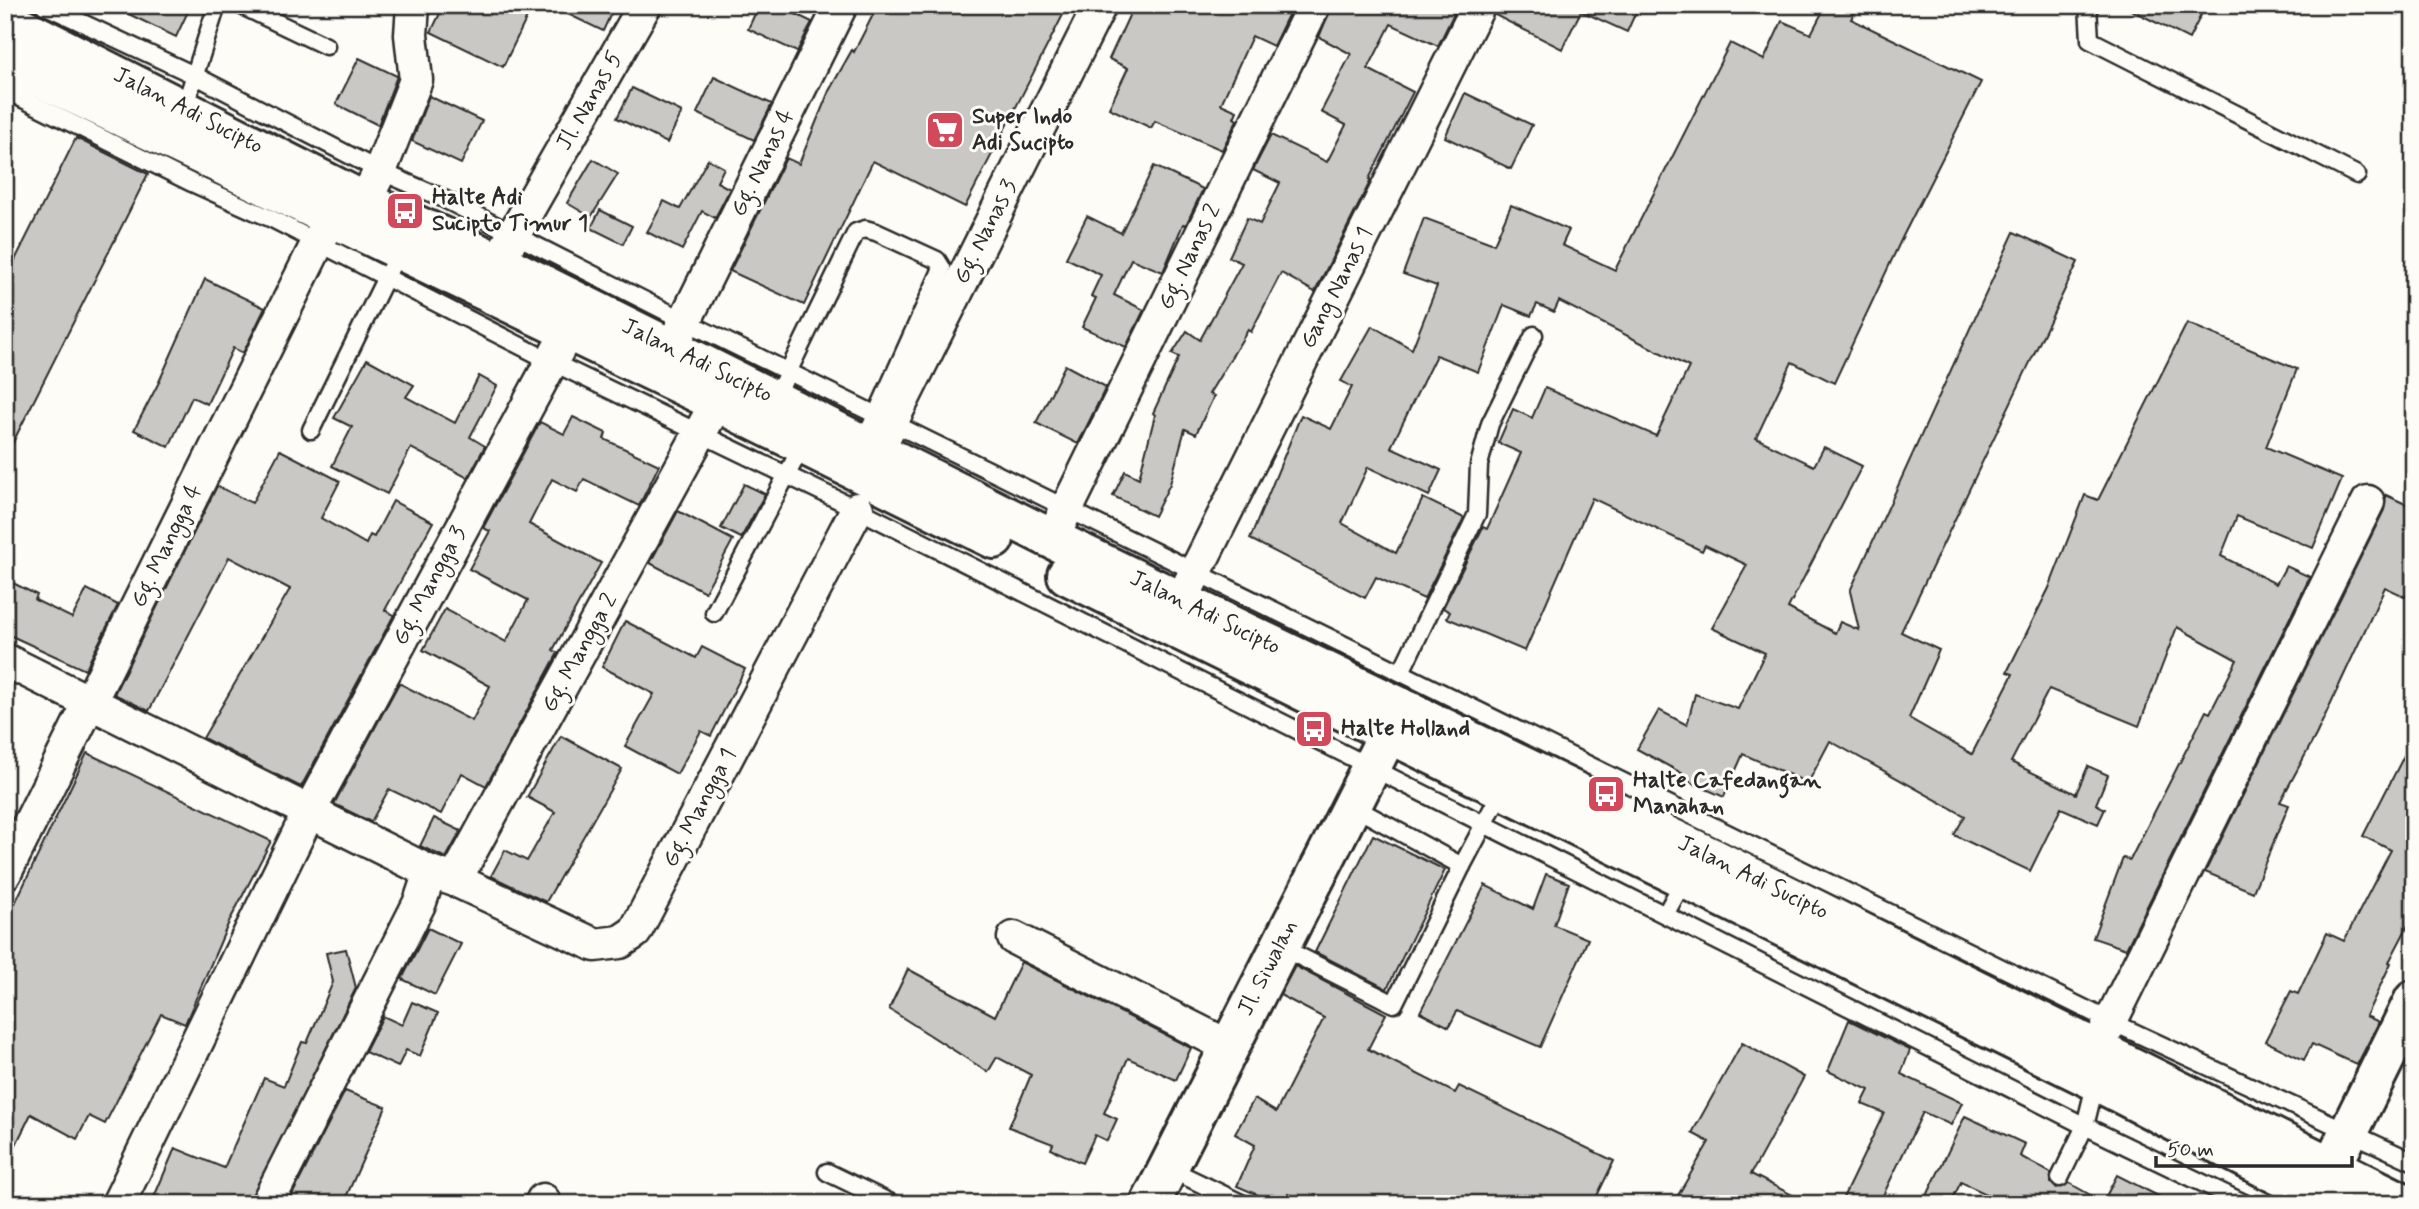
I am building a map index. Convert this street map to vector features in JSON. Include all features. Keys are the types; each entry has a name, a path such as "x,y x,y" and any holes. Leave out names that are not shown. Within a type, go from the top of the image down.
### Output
{"main road":[{"name":"Jalan Adi Sucipto","path":"5,19 69,34 248,122 290,178 349,212 506,248 678,335 795,461 873,453"},
{"name":"Jalan Adi Sucipto","path":"6,70 198,170 290,178"},
{"name":"Jalan Adi Sucipto","path":"419,230 559,346 708,417 756,418 873,453 1059,523 1168,622 1199,660 1675,897 2102,1051"},
{"name":"Jalan Adi Sucipto","path":"873,453 932,529 1168,622 1702,853 2102,1051 2322,1192 2406,1204"},
{"name":"Jl. Siwalan","path":"1150,1204 1379,750"},
{"path":"2322,1192 2348,1132 2414,1000"}],"street":[{"name":"Gg. Mangga 4","path":"5,873 89,702 349,212 416,80 411,35 413,5"},
{"name":"Jl. Nanas 5","path":"506,248 645,5"},
{"name":"Gg. Nanas 4","path":"678,335 841,5"},
{"name":"Gg. Nanas 3","path":"873,453 1100,5"},
{"name":"Gg. Nanas 2","path":"1059,523 1314,5"},
{"name":"Gang Nanas 1","path":"1168,622 1479,5"},
{"name":"Gg. Mangga 3","path":"118,1204 310,810 559,346"},
{"name":"Gg. Mangga 2","path":"267,1204 420,902 443,876 708,417"},
{"name":"Gg. Mangga 1","path":"5,660 443,876 595,945 620,942 635,932 873,453"},
{"path":"2102,1051 2368,502"},
{"path":"1014,938 1228,1046"}],"lane":[{"name":"Jalan Adi Sucipto","path":"44,5 69,34"},
{"path":"189,92 217,5"},
{"path":"240,5 326,46"},
{"path":"2088,5 2090,40 2357,175"},
{"name":"Jalan Adi Sucipto","path":"290,178 349,212 419,230"},
{"path":"756,418 856,232 865,229 876,232 937,260 942,268 873,453"},
{"path":"311,430 419,230"},
{"path":"1401,673 1477,514 1479,465 1490,424 1534,335"},
{"path":"715,613 795,461"},
{"name":"Jalan Adi Sucipto","path":"1168,622 1401,673 2102,1051 2348,1132 2414,1162"},
{"path":"1351,806 1462,866"},
{"path":"1279,947 1394,1004 1494,806"},
{"name":"Jalan Adi Sucipto","path":"1675,897 2085,1126 2246,1204"},
{"path":"2060,1178 2085,1126 2102,1051"},
{"path":"1168,1168 1243,1204"},
{"path":"827,1172 892,1204"}],"building":[{"path":"110,5 191,5 176,37"},
{"path":"444,5 533,5 503,67 431,32"},
{"path":"549,5 615,5 603,31"},
{"path":"759,5 777,5 812,22 797,52 748,29"},
{"path":"878,5 1068,5 965,207 873,161 804,305 730,271 786,158 799,164 829,91 852,50 854,52"},
{"path":"1134,5 1293,5 1273,46 1252,36 1221,104 1237,111 1234,118 1237,120 1222,150 1155,121 1151,128 1109,108 1128,68 1109,59"},
{"path":"1332,5 1458,5 1438,46 1391,24 1368,69 1413,92 1369,179 1371,180 1315,292 1281,273 1251,332 1248,330 1209,394 1214,396 1196,434 1185,429 1170,484 1154,516 1113,496 1125,471 1139,478 1155,415 1153,413 1179,357 1172,354 1187,331 1200,340 1242,263 1229,257 1247,218 1260,224 1280,183 1253,170 1271,135 1327,162 1346,125 1321,112 1351,54 1319,37"},
{"path":"1497,5 1639,5 1627,32 1581,11 1562,49 1495,15"},
{"path":"1826,5 1858,5 1851,19 1981,82 1903,236 1834,383 1792,362 1756,438 1814,466 1824,447 1862,466 1788,608 1835,633 1840,622 1859,630 1850,591 2014,232 2078,262 1901,632 1939,650 1909,718 1972,754 2013,674 2007,672 2049,588 2085,495 2098,500 2187,323 2297,369 2266,447 2342,479 2313,548 2237,516 2221,556 2276,584 2286,566 2310,577 2126,949 2093,938 2123,858 2130,860 2206,711 2210,713 2237,660 2177,627 2139,726 2049,689 2011,762 2076,794 2088,766 2108,775 2096,804 2105,809 2098,824 2061,808 2030,871 1954,835 1965,816 1830,741 1808,783 1743,754 1724,797 1683,779 1685,775 1637,749 1659,710 1687,725 1695,694 1738,709 1765,653 1712,628 1747,565 1705,545 1702,551 1592,498 1525,651 1447,618 1450,612 1443,608 1483,527 1487,529 1521,453 1498,443 1513,409 1532,418 1545,388 1656,436 1689,367 1559,301 1554,312 1537,304 1531,316 1504,305 1478,372 1436,355 1391,447 1441,470 1429,496 1368,467 1342,523 1396,553 1423,498 1464,518 1424,599 1376,577 1365,598 1250,539 1301,415 1331,429 1352,387 1341,381 1372,326 1412,349 1437,286 1403,274 1424,218 1494,244 1511,205 1569,230 1562,245 1615,270 1730,43 1764,60 1782,21 1811,34"},
{"path":"2121,5 2206,5 2189,39"},
{"path":"359,58 397,76 378,125 336,104"},
{"path":"714,77 772,104 754,140 697,113"},
{"path":"632,88 682,112 667,143 617,118"},
{"path":"1465,93 1532,125 1511,169 1445,137"},
{"path":"429,96 482,121 461,164 412,141"},
{"path":"76,138 148,174 5,458 5,280"},
{"path":"593,159 618,174 591,217 567,203"},
{"path":"708,159 724,168 717,182 730,189 715,218 702,211 682,250 647,232 664,201 680,209"},
{"path":"1154,166 1203,189 1186,225 1183,224 1163,272 1131,259 1114,295 1144,310 1126,347 1082,327 1096,298 1091,296 1101,275 1066,258 1087,216 1121,233"},
{"path":"600,210 632,226 623,244 591,228"},
{"path":"205,279 265,308 243,353 233,348 207,404 192,397 169,447 134,430 158,384"},
{"path":"367,359 414,385 406,397 455,423 479,376 497,386 470,437 485,446 468,478 411,448 387,494 332,466 352,427 334,418"},
{"path":"1065,365 1106,387 1078,444 1036,423"},
{"path":"573,417 606,433 604,439 659,465 639,506 584,479 577,492 552,479 529,524 601,563 553,650 558,653 486,786 462,773 441,814 389,789 371,822 334,804 399,683 472,721 490,686 423,650 445,609 506,642 528,600 469,569 490,531 483,528 540,422 564,434"},
{"path":"280,450 340,481 321,518 366,544 370,535 374,537 393,501 433,522 385,610 394,615 301,787 203,738 290,589 229,557 149,711 114,694 217,486 252,503"},
{"path":"744,484 765,494 741,538 721,528"},
{"path":"2386,495 2414,508 2414,580 2406,597 2385,587 2316,735 2280,802 2289,805 2253,892 2205,872 2384,510"},
{"path":"678,511 733,540 705,592 650,563"},
{"path":"5,579 37,595 35,600 72,618 87,589 118,605 85,670 5,633"},
{"path":"625,621 696,658 702,647 745,669 711,736 701,731 677,774 625,746 654,694 602,667"},
{"path":"561,736 622,769 546,902 491,876 505,850 527,861 555,812 527,797"},
{"path":"2414,736 2414,914 2389,962 2391,963 2366,1016 2379,1022 2357,1065 2312,1044 2304,1060 2265,1041 2291,991 2298,994 2327,933 2344,941 2391,850 2363,836"},
{"path":"87,753 271,841 229,922 185,1024 161,1014 105,1124 89,1116 77,1139 31,1114 5,1167 5,924"},
{"path":"434,818 461,831 446,858 420,846"},
{"path":"1373,835 1445,870 1387,989 1315,952"},
{"path":"1546,874 1569,883 1554,925 1588,939 1540,1047 1457,1011 1449,1027 1420,1012 1485,885 1533,909"},
{"path":"428,928 461,944 435,995 402,979"},
{"path":"346,949 356,988 249,1204 151,1204 175,1148 224,1168 264,1078 284,1086 302,1042 307,1043 333,982 326,953"},
{"path":"1021,962 1191,1048 1176,1080 1128,1058 1104,1113 1117,1119 1107,1141 1095,1135 1082,1163 1051,1149 1053,1144 1009,1127 1031,1075 997,1057 988,1072 889,1009 908,969 995,1016"},
{"path":"1295,966 1386,1014 1368,1049 1455,1093 1459,1086 1614,1161 1593,1204 1309,1204 1288,1194 1283,1204 1279,1204 1237,1186 1255,1145 1235,1134 1254,1099 1276,1112 1324,1018 1280,995"},
{"path":"412,1002 438,1013 420,1056 406,1050 398,1067 365,1052 383,1016 402,1025"},
{"path":"1849,1020 1910,1050 1901,1074 1962,1103 1951,1125 1923,1112 1879,1204 1840,1204 1884,1113 1862,1104 1869,1090 1828,1071"},
{"path":"1742,1043 1804,1077 1751,1174 1810,1204 1673,1204 1709,1142 1692,1133"},
{"path":"345,1091 386,1107 343,1204 303,1204 290,1199"},
{"path":"1965,1116 2025,1144 2020,1156 2051,1173 2051,1183 2056,1188 2069,1183 2103,1202 2117,1175 2174,1204 2008,1204 1961,1182 1950,1204 1923,1204"}],"place":[{"name":"Super Indo Adi Sucipto","path":"945,130"},
{"name":"Halte Adi Sucipto Timur 1","path":"405,211"},
{"name":"Halte Holland","path":"1314,729"},
{"name":"Halte Cafedangan Manahan","path":"1606,794"}]}
